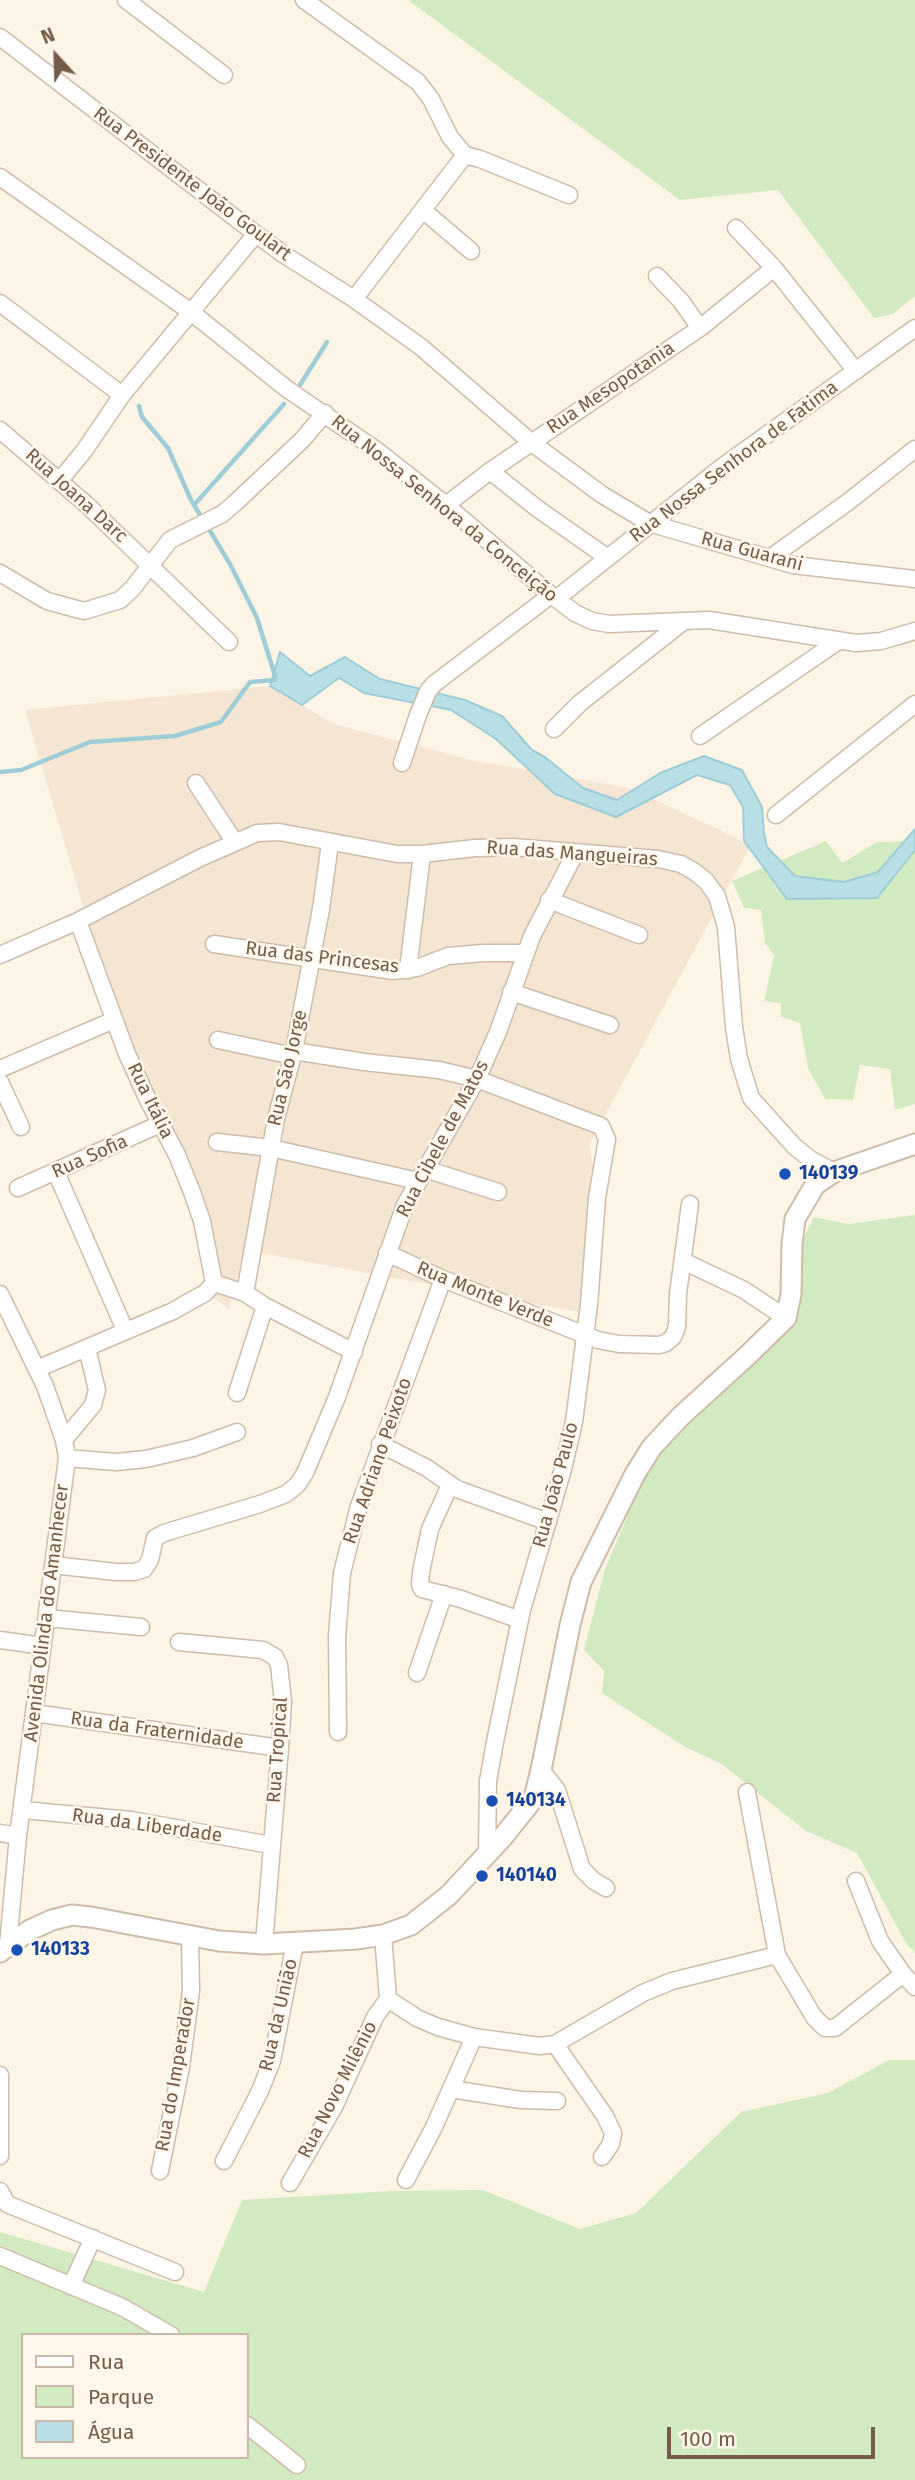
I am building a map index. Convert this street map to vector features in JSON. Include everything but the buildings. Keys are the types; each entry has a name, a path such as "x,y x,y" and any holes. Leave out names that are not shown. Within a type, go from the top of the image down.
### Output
{"street":[{"path":"126,0 224,75"},
{"path":"304,0 418,82 431,99 450,137 465,155 569,195"},
{"name":"Rua Presidente João Goulart","path":"0,37 283,254 354,299 421,347 532,443"},
{"path":"354,299 465,155"},
{"name":"Rua Nossa Senhora da Conceição","path":"0,177 191,312 287,389 325,414 446,505 575,613 592,621 609,624 709,620 837,642 881,641 915,631"},
{"path":"424,211 471,251"},
{"path":"736,229 774,268 856,371"},
{"path":"60,480 122,396 256,234"},
{"name":"Rua Mesopotania","path":"446,505 490,471 700,328 774,268"},
{"path":"657,276 681,301 700,328"},
{"path":"0,303 122,396"},
{"name":"Rua Nossa Senhora de Fatima","path":"402,763 418,715 428,691 434,684 608,558 649,523 766,435 915,328"},
{"path":"0,573 47,601 84,611 120,600 132,589 170,540 234,504 302,440 325,414"},
{"name":"Rua Joana Darc","path":"0,430 60,480 229,642"},
{"name":"Rua Guarani","path":"532,443 601,494 649,523 817,569 915,579"},
{"path":"769,558 848,502 915,449"},
{"path":"490,471 538,509 608,558"},
{"path":"554,729 580,703 684,621"},
{"path":"700,736 837,642"},
{"path":"776,815 915,704"},
{"path":"196,783 234,841"},
{"name":"Rua das Mangueiras","path":"0,955 78,921 234,841 257,833 279,832 397,854 513,847 657,859 681,864 706,881 716,896 726,927 734,1027 739,1059 751,1098 794,1146 810,1159 834,1172"},
{"name":"Rua São Jorge","path":"245,1293 271,1148 293,1054 330,843"},
{"name":"Rua Cibele de Matos","path":"53,1565 116,1572 144,1569 150,1560 155,1538 164,1532 286,1494 297,1485 321,1439 405,1205 477,1079 498,1032 525,953 549,900 576,852"},
{"path":"408,970 422,854"},
{"path":"549,900 639,935"},
{"name":"Rua Itália","path":"78,921 136,1076 177,1155 202,1221 214,1283"},
{"name":"Rua das Princesas","path":"214,944 380,970 408,970 461,954 525,953"},
{"path":"511,992 610,1025"},
{"path":"0,1069 114,1020"},
{"path":"218,1040 293,1054 457,1073 477,1079"},
{"name":"Rua João Paulo","path":"477,1079 601,1126 607,1139 597,1198 589,1306 573,1422 563,1468 520,1620 488,1781 487,1854"},
{"path":"0,1082 21,1127"},
{"name":"Rua Sofia","path":"18,1188 160,1124"},
{"path":"217,1142 271,1148 422,1175 498,1192"},
{"path":"4,1948 30,1930 72,1915 190,1937 264,1944 383,1935 411,1925 430,1912 487,1854 534,1798 581,1582 635,1474 652,1447 680,1417 786,1318 791,1294 795,1219 815,1185 834,1172 915,1144"},
{"path":"56,1172 125,1330"},
{"path":"690,1204 683,1261 744,1290 786,1318"},
{"name":"Rua Monte Verde","path":"387,1253 443,1279 585,1335 620,1344 659,1345 673,1337 677,1327 683,1261"},
{"name":"Rua Adriano Peixoto","path":"338,1732 337,1636 342,1573 359,1506 380,1444 443,1279"},
{"path":"37,1369 184,1306 205,1293 214,1283 245,1293 265,1307 354,1352"},
{"name":"Avenida Olinda do Amanhecer","path":"0,1294 45,1386 64,1440 67,1458 4,1948"},
{"path":"237,1393 265,1307"},
{"path":"64,1440 93,1405 97,1390 87,1348"},
{"path":"67,1458 116,1462 146,1459 194,1448 237,1432"},
{"path":"380,1444 427,1468 450,1485 548,1522"},
{"path":"450,1485 430,1529 420,1584 427,1592 444,1594 520,1620"},
{"path":"417,1674 444,1594"},
{"path":"47,1618 141,1627"},
{"path":"0,1640 43,1646"},
{"name":"Rua Tropical","path":"179,1642 253,1648 270,1652 275,1657 282,1679 280,1748 264,1944"},
{"name":"Rua da Fraternidade","path":"34,1713 280,1748"},
{"path":"541,1770 557,1790 582,1869 606,1888"},
{"path":"747,1792 777,1955 814,2017 825,2028 843,2024 903,1974"},
{"name":"Rua da Liberdade","path":"23,1810 131,1820 271,1845"},
{"path":"0,1833 18,1836"},
{"path":"856,1881 880,1941 915,1987"},
{"name":"Rua Novo Milênio","path":"290,2183 334,2107 375,2017 388,1999 383,1935"},
{"name":"Rua do Imperador","path":"160,2171 181,2067 191,1991 190,1937"},
{"name":"Rua da União","path":"225,2161 272,2061 295,1943"},
{"name":"Rua Novo Milênio","path":"388,1999 417,2018 474,2037 526,2045 555,2044 643,1993 672,1982 777,1955"},
{"path":"406,2180 474,2037"},
{"path":"555,2044 605,2116 613,2133 611,2144 602,2157"},
{"path":"0,2075 0,2156"},
{"path":"451,2089 521,2101 557,2101"},
{"path":"0,2191 7,2204 175,2272"},
{"path":"71,2286 93,2238"},
{"path":"0,2256 122,2307 168,2333"},
{"path":"248,2426 297,2465"}],"shaded area":[{"path":"270,686 334,724 471,760 630,788 751,845 589,1145 602,1213 590,1314 244,1250 229,1309 207,1293 189,1198 122,1037 25,710"}],"green space":[{"path":"408,0 915,0 915,296 893,314 874,318 778,190 680,200"},
{"path":"826,841 842,863 877,842 915,841 915,1104 895,1110 890,1069 860,1065 853,1100 825,1099 808,1068 800,1023 781,1017 781,1003 764,1001 774,955 765,943 761,910 744,908 732,881"},
{"path":"915,1215 915,1953 907,1945 857,1853 806,1831 720,1763 685,1747 602,1693 604,1671 584,1650 605,1569 661,1437 744,1374 780,1337 786,1272 814,1217 848,1224"},
{"path":"889,2060 915,2060 915,2480 0,2480 0,2232 204,2292 242,2200 391,2191 483,2190 580,2229 636,2213 741,2112 828,2093"}],"water":[{"path":"280,652 310,676 345,657 380,679 465,700 502,716 532,750 545,757 583,788 617,800 660,773 704,756 742,770 762,807 767,847 795,876 844,882 878,872 915,829 915,850 877,898 787,899 744,841 743,807 730,785 697,775 616,817 555,794 496,739 451,710 364,693 339,678 302,705 270,686"}],"waterway":[{"path":"300,385 327,342"},
{"path":"194,505 284,404"},
{"path":"139,406 142,417 168,448 200,515"},
{"path":"210,531 257,618 275,676"},
{"path":"0,772 21,770 90,742 175,736 221,722 250,682 275,680"}],"place":[{"name":"140139","path":"785,1174"},
{"name":"140134","path":"492,1801"},
{"name":"140140","path":"482,1876"},
{"name":"140133","path":"17,1950"}]}
